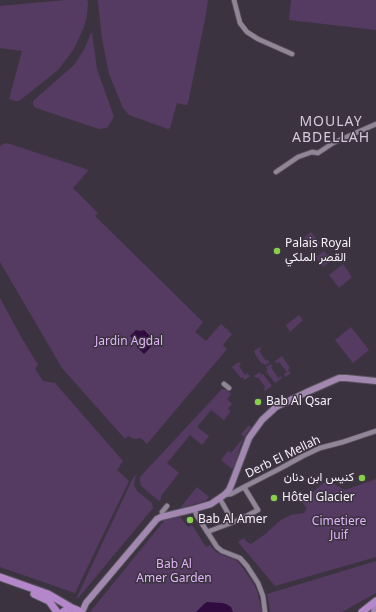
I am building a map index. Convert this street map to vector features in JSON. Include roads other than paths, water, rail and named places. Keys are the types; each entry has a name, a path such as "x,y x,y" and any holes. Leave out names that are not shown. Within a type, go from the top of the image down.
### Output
{"main road":[{"path":"0,577 48,594 77,610"},
{"path":"0,582 44,598 57,612"},
{"path":"362,612 376,601"},
{"path":"64,612 66,610 77,610"}],"street":[{"path":"234,0 240,23 247,32 258,39 292,54"},
{"path":"276,172 298,156 312,152 318,153 333,143 376,124"},
{"path":"77,610 86,603 157,519 161,516 211,504 222,497 232,483 248,438 262,420 276,408 339,378 376,381"},
{"path":"224,384 229,388"},
{"name":"Derb El Mellah","path":"222,497 231,494 320,448 376,431"},
{"path":"208,532 239,520 258,510 244,487"},
{"path":"222,497 233,522"},
{"path":"162,512 167,506"},
{"path":"194,509 219,549 240,558 247,566 258,583 263,596 265,612"},
{"path":"374,612 376,604"}],"place":[{"name":"Palais Royal القصر الملكي","path":"277,251"},
{"name":"Bab Al Qsar","path":"258,402"},
{"name":"كنيس ابن دنان","path":"362,478"},
{"name":"Hôtel Glacier","path":"274,498"},
{"name":"Bab Al Amer","path":"190,520"}],"district":[{"name":"MOULAY ABDELLAH","path":"331,130"}],"park label":[{"name":"Jardin Agdal","path":"129,342"},
{"name":"Cimetiere Juif","path":"339,529"},
{"name":"Bab Al Amer Garden","path":"174,572"}]}
